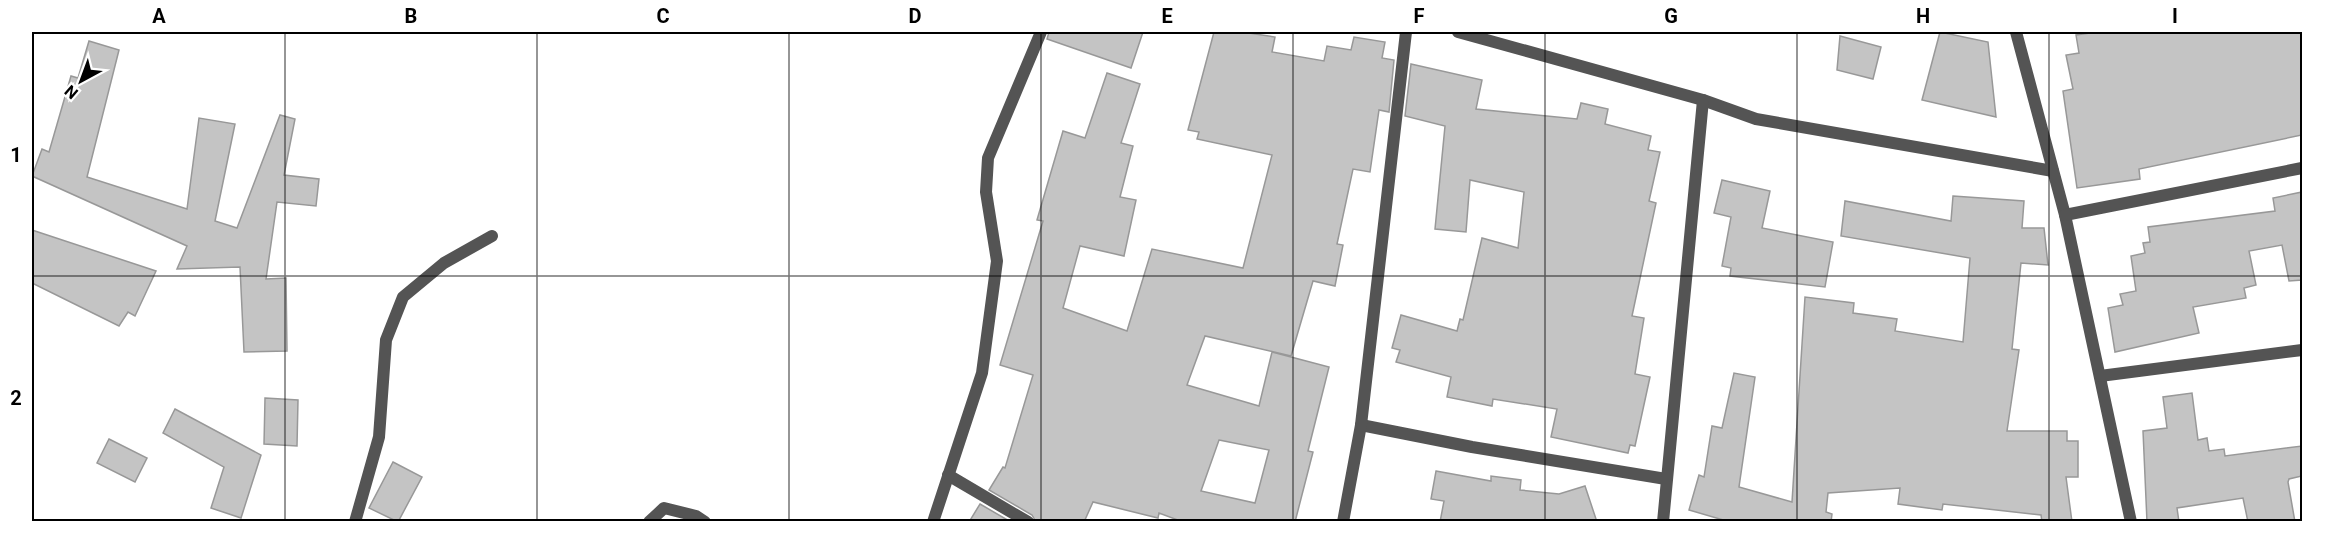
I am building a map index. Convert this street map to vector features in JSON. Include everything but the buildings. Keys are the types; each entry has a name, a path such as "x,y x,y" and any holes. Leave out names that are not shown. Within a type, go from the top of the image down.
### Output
{"street":[{"path":"933,522 982,373 997,261 986,192 988,158 1041,32"},
{"path":"1343,522 1361,425 1406,32"},
{"path":"1458,32 1703,100 1756,119 2053,171"},
{"path":"2016,32 2065,215 2131,522"},
{"path":"1663,522 1703,100"},
{"path":"2065,215 2302,168"},
{"path":"355,522 380,437 386,340 404,297 444,263 492,236"},
{"path":"2100,376 2302,350"},
{"path":"1361,425 1472,447 1666,479"},
{"path":"948,475 1028,522"},
{"path":"649,522 664,508 696,516 705,522"}]}
